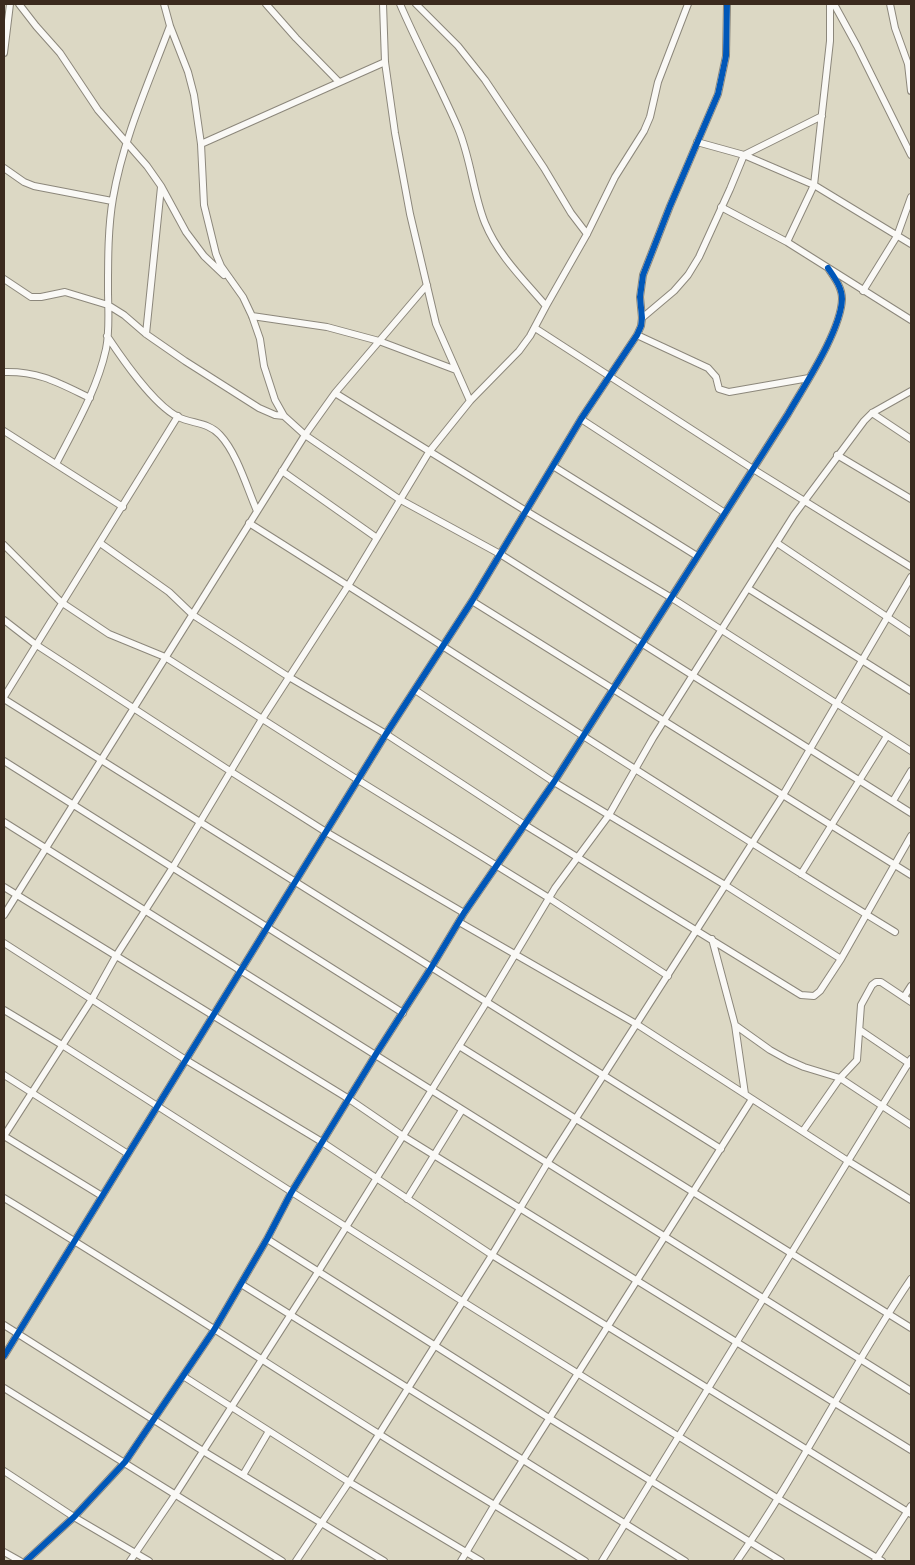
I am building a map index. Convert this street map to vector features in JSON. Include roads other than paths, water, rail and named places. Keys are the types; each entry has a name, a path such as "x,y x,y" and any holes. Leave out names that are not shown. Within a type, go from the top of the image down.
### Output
{"street":[{"path":"4,53 10,4"},
{"path":"19,4 60,52 98,110 127,142 161,186 186,232 204,256 230,280"},
{"path":"164,4 170,26 188,72 194,95 201,144 204,205 216,254 230,280 243,297 252,316 260,339 264,366 272,392 284,416 305,435 399,499 500,554 911,813"},
{"path":"266,4 339,82"},
{"path":"383,4 385,62 395,133 410,214 436,324 470,401"},
{"path":"400,4 458,129 484,222 509,263 546,306"},
{"path":"416,4 458,46 486,80 544,168 571,214 587,234"},
{"path":"102,1196 4,1136 92,999 116,956 262,718 348,586 429,452 470,401 525,344 587,234 611,185 644,131 650,117 658,82 688,4"},
{"path":"4,1356 386,734 472,601 581,419 637,335 642,318 640,297 643,275 718,94 726,56 727,4"},
{"path":"787,242 814,185 830,41 830,4"},
{"path":"834,4 911,155"},
{"path":"890,4 895,28 908,64 911,91"},
{"path":"56,464 90,398 100,373 107,336 112,201 127,142 170,26"},
{"path":"201,144 385,62"},
{"path":"642,318 674,291 688,275 699,257 744,155 822,116"},
{"path":"697,142 744,155 814,185 911,244"},
{"path":"4,168 24,182 34,186 112,201"},
{"path":"146,334 161,186"},
{"path":"863,291 897,236 911,196"},
{"path":"721,207 787,242 911,320"},
{"path":"26,1561 74,1517 125,1462 214,1330 267,1239 291,1193 458,922 554,782 753,469 809,378 834,330 842,298 838,284 828,268"},
{"path":"4,279 31,296 41,297 65,292 108,305 185,361 259,408 275,415 284,416"},
{"path":"4,915 164,657 305,435 335,393 427,285"},
{"path":"252,316 327,327 379,341 456,370"},
{"path":"534,328 911,568"},
{"path":"637,335 708,368 716,377 719,389 723,391 729,392 809,378"},
{"path":"107,336 127,367 157,399 178,416 211,427 220,435 234,457 257,511"},
{"path":"4,372 22,372 38,375 90,398"},
{"path":"130,1561 175,1496 318,1272 486,1003 549,898 609,815 664,719 804,500 864,421 872,413 911,391"},
{"path":"335,393 429,452 670,597 911,752"},
{"path":"872,413 911,439"},
{"path":"178,416 123,507 35,644 4,698 486,1003 605,1075 721,1149"},
{"path":"581,419 725,513"},
{"path":"4,431 123,507"},
{"path":"837,455 911,498"},
{"path":"553,466 697,556"},
{"path":"282,471 377,538"},
{"path":"249,524 635,770 895,932"},
{"path":"100,543 169,592 192,615 289,677 386,734 525,824 801,995 814,996 820,991 841,959 911,836"},
{"path":"777,543 911,633"},
{"path":"4,545 61,602 110,634 164,657 549,898 668,976"},
{"path":"296,1561 349,1482 492,1255 548,1162 638,1025 783,794 911,577"},
{"path":"748,588 911,690"},
{"path":"472,601 664,719 911,875"},
{"path":"4,620 35,644 230,771 326,832 464,913"},
{"path":"414,690 554,782 725,885 841,959"},
{"path":"801,874 887,736"},
{"path":"4,760 403,1013"},
{"path":"893,801 911,772"},
{"path":"4,822 911,1391"},
{"path":"4,887 349,1099 434,1156 911,1450"},
{"path":"458,922 638,1025 911,1200"},
{"path":"712,939 729,998 745,1094"},
{"path":"4,943 186,1060 322,1142 492,1255 910,1510 878,1560 678,1437 4,1010"},
{"path":"803,1131 840,1078 857,1060 861,1005 872,985 876,982 881,982 911,1002"},
{"path":"904,997 911,986"},
{"path":"734,1025 788,1060 840,1078 911,1125"},
{"path":"602,1561 910,1062 860,1030"},
{"path":"459,1046 911,1328"},
{"path":"4,1074 128,1154"},
{"path":"461,1561 495,1504 752,1099"},
{"path":"407,1199 462,1110"},
{"path":"4,1198 585,1561"},
{"path":"267,1239 781,1561"},
{"path":"737,1561 888,1313 911,1279"},
{"path":"241,1284 685,1561"},
{"path":"4,1326 153,1420 384,1561"},
{"path":"183,1376 349,1482 481,1561"},
{"path":"4,1388 282,1561"},
{"path":"243,1475 269,1431"},
{"path":"4,1471 74,1517 149,1561"},
{"path":"4,1552 20,1561"}]}
